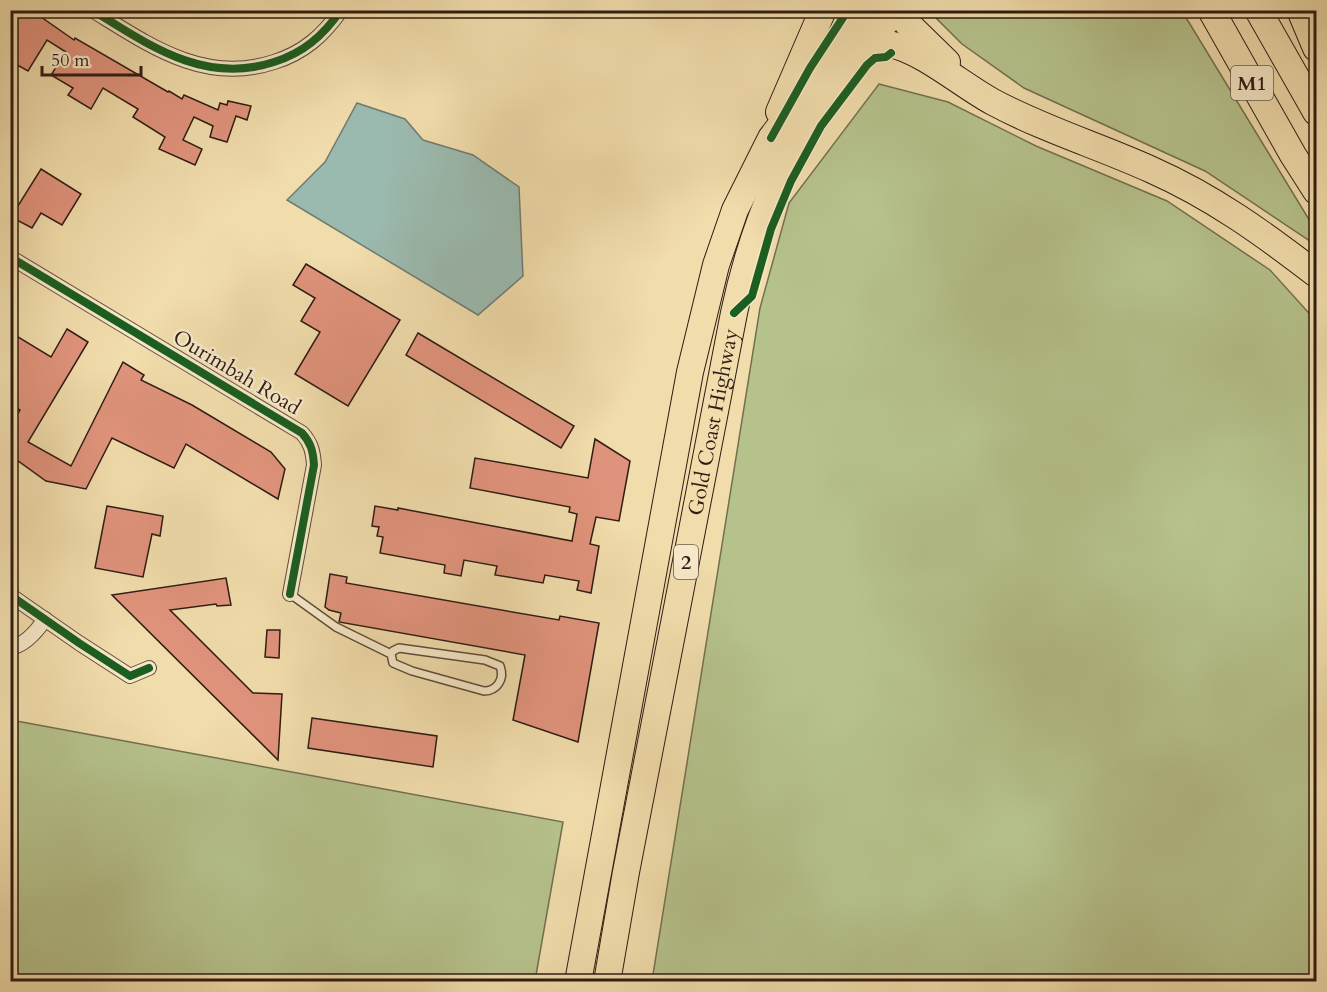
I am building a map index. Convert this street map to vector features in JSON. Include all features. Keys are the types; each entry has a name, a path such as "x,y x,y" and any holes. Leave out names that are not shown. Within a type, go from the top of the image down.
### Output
{"highway":[{"path":"771,138 785,95 823,10"},
{"path":"771,138 810,68 848,10"},
{"name":"Gold Coast Highway","path":"578,981 690,372 708,295 727,233 746,185 771,138 868,10"},
{"name":"M1","path":"1211,10 1287,145 1317,191"},
{"name":"M1","path":"1258,10 1317,112"},
{"path":"1300,10 1317,48"},
{"path":"897,11 937,53 991,101"},
{"name":"Gold Coast Highway","path":"607,981 718,394 747,255 766,202 790,151 815,110 859,52 897,11"},
{"path":"859,52 872,46 891,45 918,56 991,101 1025,118 1154,170 1221,205 1317,274"}],"street":[{"path":"92,10 141,40 181,60 216,69 233,70 266,65 304,50 326,30 341,10"},
{"name":"Ourimbah Road","path":"10,257 302,433 310,443 314,454 314,465 290,594"},
{"path":"10,595 130,676 149,668"},
{"path":"10,648 17,647 37,631 45,620"}],"lane":[{"path":"290,594 336,627 391,654"},
{"path":"399,648 485,660 500,666 502,675 496,687 491,691 484,691 400,667 391,661 391,654 399,648"}],"green space":[{"path":"931,10 1182,11 1316,231 1316,245 1205,171 1024,88 962,44 930,12"},
{"path":"879,84 948,102 1036,146 1167,201 1270,270 1316,321 1316,981 652,981 760,308 789,203"},
{"path":"11,720 563,822 535,981 11,981"}],"water":[{"path":"357,103 405,119 423,140 473,155 519,187 523,276 478,315 287,200 325,162"}],"building":[{"path":"10,10 31,10 74,40 75,38 182,99 184,95 218,110 220,103 227,105 228,101 251,106 247,120 236,116 227,142 210,137 213,126 194,117 183,140 202,149 195,165 159,149 165,137 133,117 138,109 103,88 91,109 68,95 73,88 51,75 66,52 47,40 28,71 10,61 10,47 16,37 10,34"},
{"path":"41,169 81,194 62,225 41,213 32,228 11,217"},
{"path":"306,264 400,320 348,406 295,374 320,332 301,321 315,298 293,285"},
{"path":"67,329 88,342 28,442 71,466 123,362 144,375 141,380 192,405 271,452 285,469 278,499 186,444 174,468 112,438 86,489 46,481 10,455 10,426 20,410 10,404 10,332 51,357"},
{"path":"418,333 574,426 561,448 406,355"},
{"path":"595,439 630,461 619,521 596,517 590,544 599,546 591,593 577,590 579,581 545,575 543,583 495,575 497,566 464,560 461,576 444,573 445,565 380,553 383,537 377,536 379,527 372,526 375,506 398,510 398,508 572,541 577,514 569,512 570,507 470,488 475,458 588,478"},
{"path":"107,506 163,516 160,536 152,534 143,577 95,568"},
{"path":"330,574 347,577 346,583 559,620 560,616 599,623 578,742 513,720 525,655 339,622 341,613 325,607"},
{"path":"226,578 231,605 217,606 216,604 170,610 253,693 282,694 278,760 112,595"},
{"path":"267,630 280,630 279,658 265,657"},
{"path":"312,718 437,736 433,767 308,748"}],"cycle path":[{"path":"92,10 156,48 178,58 201,65 224,68 248,68 274,62 294,54 320,36 341,10"},
{"path":"771,138 810,68 848,10"},
{"path":"734,313 752,296 771,229 791,181 821,126 867,65 875,58 886,57 891,53"},
{"path":"10,257 302,433 311,448 314,465 290,594"},
{"path":"10,595 130,676 149,668"}]}
